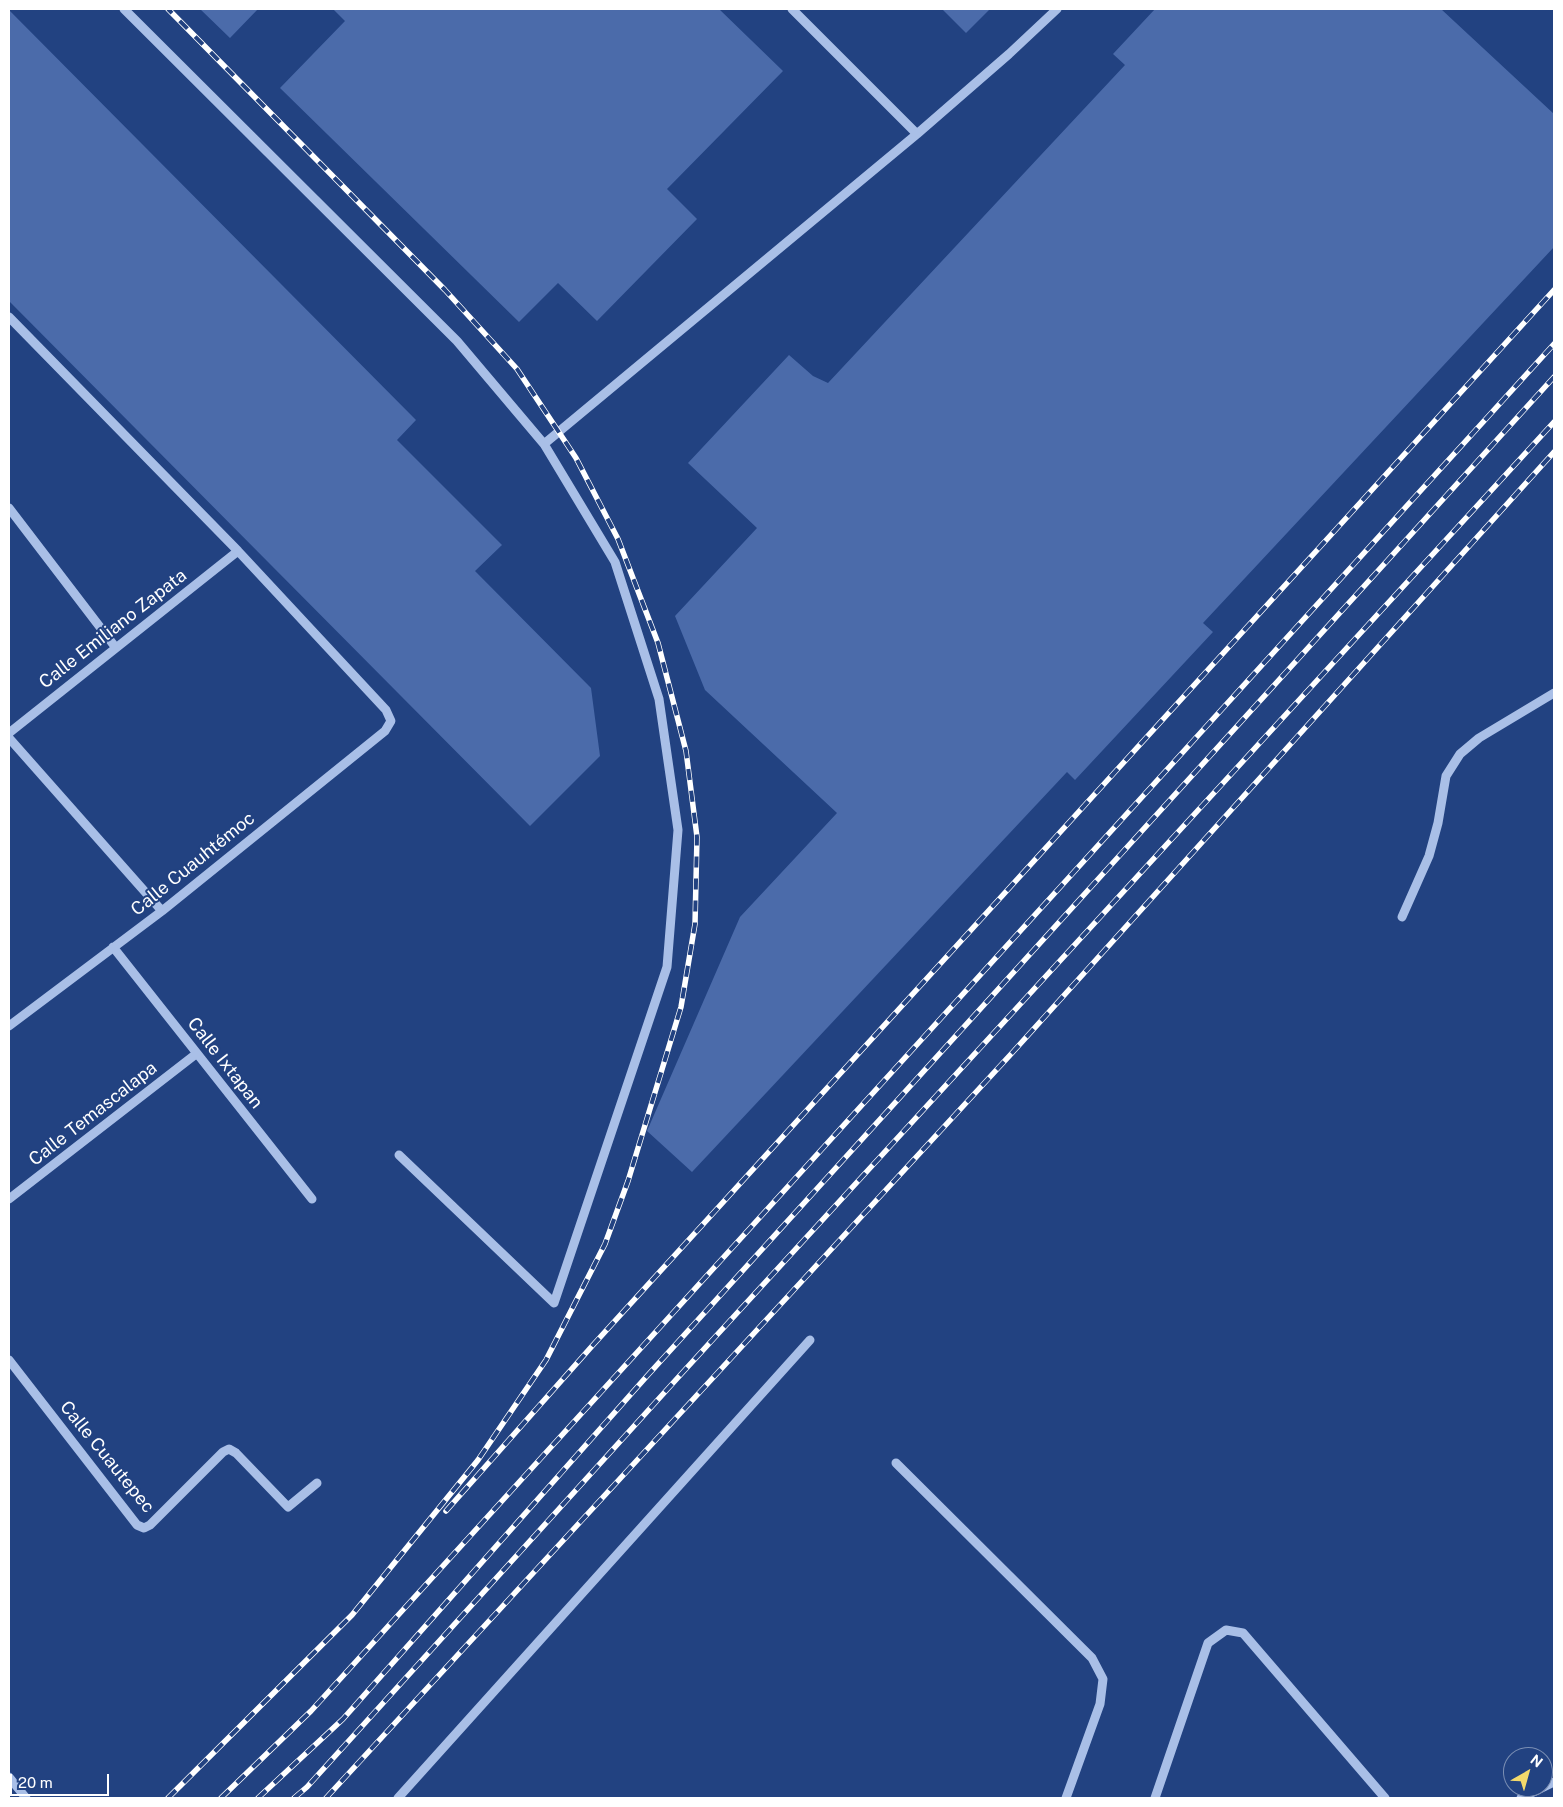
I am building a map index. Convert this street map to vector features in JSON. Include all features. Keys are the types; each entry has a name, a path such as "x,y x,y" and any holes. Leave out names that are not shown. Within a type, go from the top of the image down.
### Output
{"street":[{"path":"124,9 457,341 544,444 615,562 659,699 678,830 667,967 554,1303 399,1155"},
{"path":"792,9 917,134"},
{"path":"544,444 917,134 1009,54 1056,9"},
{"path":"9,316 238,551"},
{"path":"9,508 116,648"},
{"name":"Calle Emiliano Zapata","path":"9,733 238,551"},
{"name":"Calle Cuauhtémoc","path":"9,1026 162,911 385,731 391,721 386,710 238,551"},
{"path":"1402,917 1429,856 1438,823 1446,776 1460,754 1479,738 1554,693"},
{"path":"9,738 162,911"},
{"name":"Calle Ixtapan","path":"113,948 312,1199"},
{"name":"Calle Temascalapa","path":"9,1199 196,1054"},
{"path":"398,1798 810,1340"},
{"name":"Calle Cuautepec","path":"9,1360 137,1524 144,1528 150,1525 223,1452 229,1449 236,1453 288,1508 317,1483"},
{"path":"896,1463 1092,1658 1103,1679 1100,1704 1066,1798"},
{"path":"1155,1798 1208,1643 1226,1630 1243,1633 1385,1798"},
{"path":"9,1777 26,1798"},
{"path":"1521,1798 1554,1782"}],"building":[{"path":"200,9 258,9 230,38"},
{"path":"333,9 719,9 783,71 667,189 697,219 597,321 558,283 519,322 280,88 345,21"},
{"path":"942,9 990,9 966,33"},
{"path":"1155,9 1441,9 1554,114 1554,247 1203,623 1213,632 1075,780 1067,772 692,1172 647,1131 740,917 837,813 705,690 675,616 757,528 688,463 789,355 813,376 828,383 1125,65 1113,54"},
{"path":"9,10 416,420 397,440 502,545 475,571 591,688 600,756 530,826 9,301"}],"railway":[{"path":"168,9 445,290 517,369 576,458 618,539 658,643 686,751 697,837 695,924 681,1007 628,1181 605,1244 546,1360 478,1460 352,1615 168,1798"},
{"path":"446,1511 593,1345 1554,290"},
{"path":"221,1798 311,1711 1554,344"},
{"path":"258,1798 343,1719 647,1376 1554,377"},
{"path":"294,1798 307,1787 683,1372 1554,422"},
{"path":"326,1798 1012,1053 1554,452"}]}
